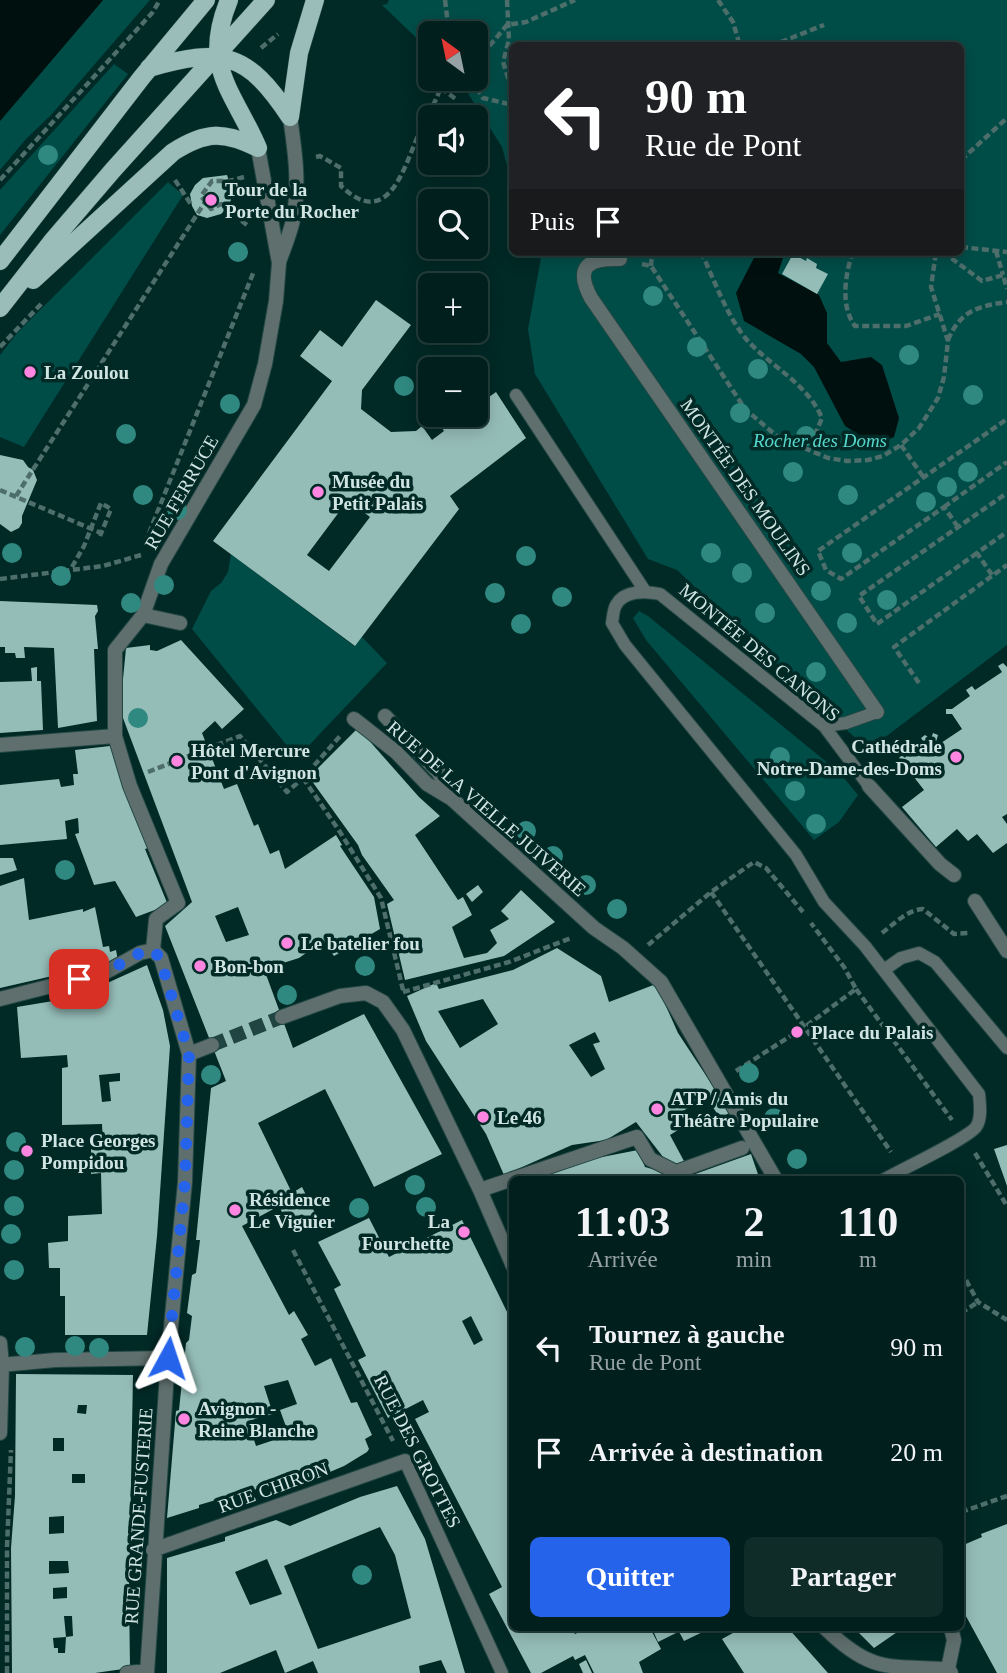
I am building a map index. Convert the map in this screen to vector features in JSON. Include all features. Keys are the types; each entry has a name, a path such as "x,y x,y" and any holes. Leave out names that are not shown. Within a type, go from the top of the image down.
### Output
{"main road":[{"path":"0,261 149,68 206,0"},
{"path":"229,0 216,56 225,85 258,148"},
{"path":"0,310 53,240 113,170 266,0"},
{"path":"290,117 299,53 315,0"},
{"path":"149,68 175,61 216,56 235,60 265,84 290,117"},
{"path":"0,310 173,152 191,141 207,136 236,137 258,148"}],"street":[{"name":"RUE FERRUCE","path":"153,950 156,919 178,903 129,781 115,736 115,650 143,615 161,564 254,405 276,301 279,263 293,219 297,167 290,117"},
{"name":"RUE FERRUCE","path":"258,148 279,263"},
{"name":"MONTÉE DES MOULINS","path":"620,259 591,262 583,276 584,286 877,712"},
{"path":"143,615 180,624"},
{"path":"385,716 439,773 452,799"},
{"name":"RUE DE LA VIELLE JUIVERIE","path":"354,719 396,752 427,784 452,799 594,928 661,982 774,1176"},
{"path":"0,745 115,736"},
{"path":"869,786 940,864 954,875"},
{"path":"975,901 1007,951"},
{"path":"0,999 106,972 140,953 153,950"},
{"name":"RUE GRANDE-FUSTERIE","path":"147,1672 153,1550 185,1182 189,1054 160,958 153,950"},
{"path":"282,1017 340,996 366,993 383,1002 403,1030 481,1190 509,1256"},
{"path":"189,1054 212,1045"},
{"path":"522,1176 637,1137 650,1160 676,1172 742,1148"},
{"path":"481,1190 509,1180"},
{"path":"0,1343 6,1438"},
{"path":"1,1365 55,1360 168,1358"},
{"name":"RUE CHIRON","path":"153,1550 405,1461"},
{"path":"828,1631 856,1656 890,1667 949,1671 954,1640 952,1631"},
{"path":"127,1673 147,1672"}],"lane":[{"path":"516,395 645,591 626,595 616,605 612,623 625,645 796,855 824,902 865,946 979,1094 980,1115 977,1127 890,1176"},
{"name":"MONTÉE DES CANONS","path":"645,591 660,594 824,726 869,786"},
{"name":"MONTÉE DES MOULINS","path":"824,726 846,723 877,712"},
{"path":"884,970 901,958 919,953 935,962 1007,1048"},
{"name":"RUE DES GROTTES","path":"405,1461 502,1673"}],"path":[{"path":"0,180 152,13 160,0"},
{"path":"445,0 448,21"},
{"path":"507,0 509,40 503,62 509,81"},
{"path":"488,47 507,24 526,22 575,0"},
{"path":"718,0 733,22 739,42"},
{"path":"781,42 824,24"},
{"path":"320,156 341,168 341,186 352,197 365,202 381,200 397,186 440,91"},
{"path":"445,91 457,100"},
{"path":"479,91 483,98 509,104"},
{"path":"964,157 1006,119"},
{"path":"171,173 192,206"},
{"path":"229,181 212,181 201,196 211,209 221,204 253,229"},
{"path":"16,496 205,202"},
{"path":"964,247 1007,252"},
{"path":"996,251 1002,262 1007,289"},
{"path":"652,256 651,266 745,409 778,437 828,458 847,461 883,456 901,445 919,428 938,398 944,377 948,341 953,328 968,312 986,305 1007,302"},
{"path":"703,256 727,308 747,340 783,370 817,407 822,418 817,432 812,442 798,447"},
{"path":"852,256 845,288 850,319 855,326 906,326 940,314"},
{"path":"935,256 931,287 948,341"},
{"path":"948,256 982,281 1003,275"},
{"path":"620,259 651,266"},
{"path":"140,554 258,262"},
{"path":"1007,419 818,551 826,570 841,579 1007,461"},
{"path":"901,445 924,478"},
{"path":"0,490 16,496 100,535 111,509 101,503 84,546 72,568"},
{"path":"1007,493 859,596 877,624 1007,532"},
{"path":"944,507 958,527"},
{"path":"0,579 103,566 140,554 161,564"},
{"path":"977,554 992,575"},
{"path":"919,683 894,647 1007,565"},
{"path":"129,781 240,736 287,792 303,778 354,719"},
{"path":"303,778 381,898 403,992"},
{"path":"633,957 711,892 754,862 766,868 805,916"},
{"path":"711,892 806,1026 902,1169"},
{"path":"865,946 915,909 923,909 932,914 954,934 968,933"},
{"path":"383,1002 403,992 509,962 594,928"},
{"path":"822,938 964,1136 1007,1206"},
{"path":"720,1081 806,1026 856,989"},
{"name":"RUE DES GROTTES","path":"293,1250 388,1434 405,1461"},
{"path":"964,1276 978,1302 1007,1320"},
{"path":"964,1311 978,1302"},
{"path":"6,1438 8,1673"},
{"path":"964,1511 1007,1496"}],"green space":[{"path":"103,0 150,0 0,170 0,121"},
{"name":"Rocher des Doms","path":"389,0 1007,0 1007,645 868,750 677,570 648,559 535,374 528,329 541,256 964,256 964,42 509,42 509,172 502,147 488,125 488,105 475,105 467,91 488,91 488,21 418,21 418,40 382,5"},
{"path":"114,64 128,74 0,235 0,190"},
{"path":"168,182 183,195 24,447 0,437 0,355 17,333"},
{"path":"231,554 354,646 362,637 387,663 297,758 192,629 211,591 221,583 228,572"},
{"path":"639,611 840,773 858,795 839,822 814,840 646,640 633,618"}],"shaded area":[{"path":"0,0 103,0 0,121"},
{"path":"755,256 784,256 778,273 819,295 827,313 827,343 841,362 871,357 882,365 899,418 894,437 875,445 845,426 814,367 801,354 744,321 736,293"}],"building":[{"name":"Tour de la Porte du Rocher","path":"227,175 233,193 229,206 221,214 207,218 197,215 190,194 195,185 203,178"},
{"path":"792,256 797,256 806,261 807,258 817,264 816,268 828,274 817,294 782,274"},
{"path":"376,300 411,325 362,390 361,409 391,432 416,431 423,427 432,440 444,431 441,427 488,427 488,398 496,392 526,438 450,496 459,509 355,646 213,541 332,381 300,356 320,330 342,347","holes":["348,500 370,517 329,571 307,555"]},
{"path":"0,455 23,460 33,470 37,480 22,516 22,523 11,532 0,524"},
{"path":"0,601 97,605 95,616 98,649 94,649 97,721 58,728 54,648 24,647 25,658 16,658 15,653 5,653 5,647 0,647"},
{"path":"181,640 244,709 222,729 215,721 202,733 224,789 237,784 254,826 258,824 270,854 279,850 285,869 336,835 342,845 340,846 374,897 380,929 334,956 323,941 299,958 264,969 293,1048 364,1014 442,1154 374,1187 325,1089 258,1123 292,1193 302,1187 316,1215 290,1228 279,1206 242,1226 289,1315 294,1311 308,1335 301,1339 315,1366 331,1358 351,1403 357,1402 372,1435 365,1439 369,1449 344,1466 311,1480 310,1478 295,1483 290,1478 227,1499 226,1497 199,1505 199,1508 167,1518 176,1411 179,1410 186,1343 189,1340 192,1316 187,1313 200,1240 196,1240 211,1088 226,1081 165,926 192,902 120,710 126,648 150,645 150,650 157,651","holes":["238,907 249,935 226,942 215,916","288,1380 297,1404 280,1410 289,1435 256,1446 248,1421 273,1414 264,1386"]},
{"name":"Cathédrale Notre-Dame-des-Doms","path":"1003,663 1007,667 1007,814 1002,817 1007,824 1007,843 993,853 977,834 968,841 957,829 936,847 902,807 924,790 899,758 902,755 905,758 908,752 912,753 913,749 909,743 913,741 917,746 925,735 931,739 933,733 938,735 938,745 962,729 952,714 946,714 946,709 952,709 970,696 966,690 972,686 975,690 1002,672 998,666"},
{"path":"37,667 37,681 41,681 43,730 0,733 0,682 32,681 31,668"},
{"path":"358,728 419,797 440,816 415,835 458,900 463,897 472,915 452,927 464,958 487,953 497,943 490,930 509,919 501,911 521,890 555,922 504,956 405,980 387,904 394,900 309,777"},
{"path":"110,746 148,848 145,849 168,905 136,917 115,881 94,885 75,834 79,833 78,818 65,821 67,839 0,845 0,785 59,779 61,787 74,785 73,774 78,774 75,750"},
{"path":"0,858 13,858 17,870 0,875"},
{"path":"24,878 29,920 83,909 83,912 95,907 103,947 109,946 110,952 116,950 118,961 0,988 0,886"},
{"path":"478,885 483,892 472,902 466,894"},
{"path":"557,948 601,976 609,1002 656,984 678,1033 730,1112 721,1119 705,1096 679,1114 681,1120 675,1125 678,1130 670,1135 685,1163 670,1166 636,1122 606,1140 572,1145 504,1175 486,1134 426,1041 407,996 436,983 439,989 513,970","holes":["483,999 498,1024 460,1048 438,1011","595,1032 600,1042 593,1044 605,1069 591,1077 569,1045"]},
{"path":"147,965 163,1010 170,1046 157,1236 147,1335 65,1335 65,1296 60,1296 60,1268 49,1268 48,1243 68,1241 68,1216 102,1214 101,1173 91,1174 91,1148 103,1147 102,1124 62,1125 62,1068 68,1067 67,1055 21,1058 17,1007 59,1000 105,984","holes":["120,1073 120,1081 109,1082 111,1101 102,1102 99,1075"]},
{"path":"1007,1145 1007,1186 994,1149"},
{"path":"638,1150 645,1167 677,1176 543,1176 592,1159"},
{"path":"751,1154 759,1176 690,1176"},
{"path":"369,1218 389,1257 462,1220 509,1316 509,1631 573,1631 575,1634 582,1631 652,1631 661,1649 639,1662 643,1673 594,1673 585,1655 575,1660 573,1656 541,1673 531,1673 489,1594 502,1587 415,1419 429,1412 423,1400 388,1418 358,1360 366,1356 334,1289 341,1285 318,1242","holes":["471,1316 483,1340 474,1345 462,1321"]},
{"path":"16,1374 133,1375 130,1668 95,1673 12,1673 11,1548 15,1496","holes":["78,1405 87,1405 86,1414 77,1413","53,1438 64,1438 64,1451 53,1451","72,1474 85,1474 85,1483 72,1483","64,1516 64,1533 49,1534 49,1517","49,1561 68,1561 69,1573 49,1574","67,1587 67,1598 53,1599 53,1588","64,1616 72,1616 73,1636 66,1637","66,1637 65,1653 58,1653 58,1648 54,1648 53,1638"]},
{"path":"397,1486 425,1539 465,1673 447,1673 441,1660 419,1666 420,1673 318,1673 313,1661 285,1673 276,1650 220,1673 167,1673 167,1558 225,1541 225,1537 276,1520 290,1526 360,1497","holes":["380,1527 395,1555 411,1618 318,1649 284,1566","267,1559 282,1594 250,1605 235,1572"]},
{"path":"1007,1524 1007,1673 997,1673 964,1612 964,1545 982,1537 981,1534"},
{"path":"653,1631 678,1631 678,1632 658,1642"},
{"path":"679,1631 705,1631 684,1641"},
{"path":"737,1631 791,1631 828,1673 744,1673 722,1639"},
{"path":"857,1631 899,1631 874,1648"},
{"path":"586,1660 592,1673 583,1673 579,1664"}],"tunnel":[{"path":"212,1045 282,1017"}],"place":[{"name":"Tour de la Porte du Rocher","path":"211,200"},
{"name":"La Zoulou","path":"30,372"},
{"name":"Musée du Petit Palais","path":"318,492"},
{"name":"Cathédrale Notre-Dame-des-Doms","path":"956,757"},
{"name":"Hôtel Mercure Pont d'Avignon","path":"177,761"},
{"name":"Le batelier fou","path":"287,943"},
{"name":"Bon-bon","path":"200,966"},
{"name":"Place du Palais","path":"797,1032"},
{"name":"ATP / Amis du Théâtre Populaire","path":"657,1109"},
{"name":"Le 46","path":"483,1117"},
{"name":"Place Georges Pompidou","path":"27,1151"},
{"name":"Résidence Le Viguier","path":"235,1210"},
{"name":"La Fourchette","path":"464,1232"},
{"name":"Avignon - Reine Blanche","path":"184,1419"}],"route":[{"path":"79,979 106,972 140,953 153,950 160,958 189,1054 185,1182 168,1358"}]}
